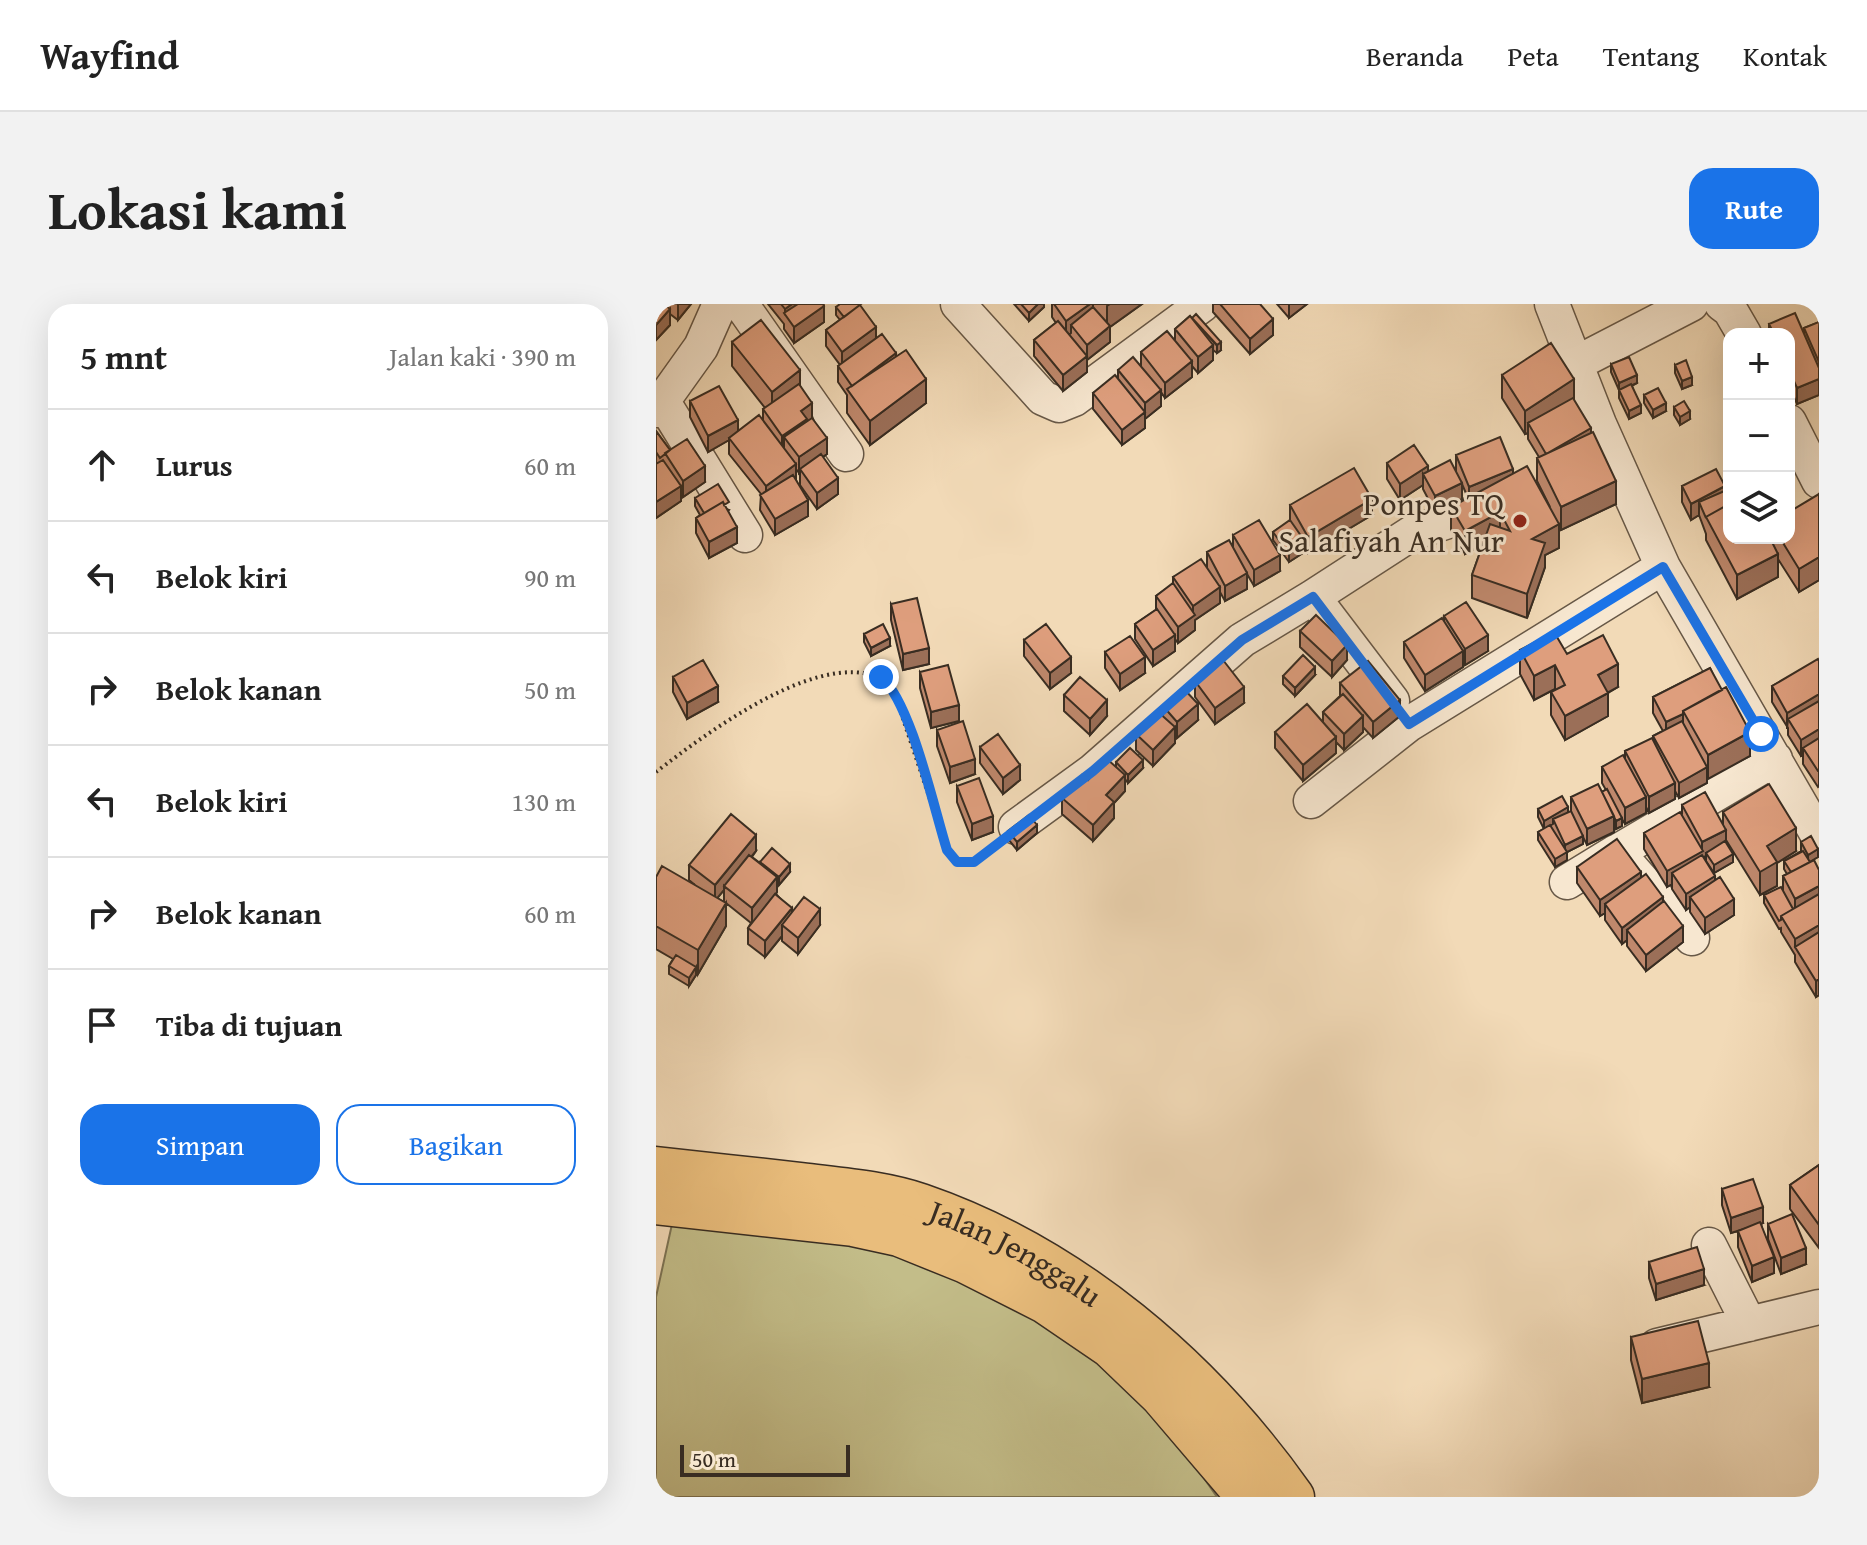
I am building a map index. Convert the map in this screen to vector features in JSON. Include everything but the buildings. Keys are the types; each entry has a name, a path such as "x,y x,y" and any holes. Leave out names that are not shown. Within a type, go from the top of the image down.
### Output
{"main road":[{"name":"Jalan Jenggalu","path":"656,1168 852,1190 919,1204 975,1227 1039,1262 1107,1307 1166,1353 1201,1383 1239,1424 1293,1497"},
{"name":"Jalan Jenggalu","path":"656,1203 853,1225 899,1235 966,1262 1045,1302 1111,1347 1161,1395 1248,1497"}],"street":[{"path":"720,304 701,347 659,406 745,535"},
{"path":"741,304 846,454"},
{"path":"958,304 1043,398 1059,405 1074,399 1203,304"},
{"path":"1552,304 1663,567 1759,702 1775,759 1819,837"},
{"path":"1575,364 1691,304"},
{"path":"1722,304 1730,310 1740,328"},
{"path":"1795,434 1819,481"},
{"path":"1016,827 1117,751 1242,640 1412,533 1463,516"},
{"path":"1311,801 1409,724 1663,567"},
{"path":"1313,597 1409,724"},
{"path":"1567,882 1775,759"},
{"path":"1617,852 1692,938"},
{"path":"1709,1245 1749,1324"},
{"path":"1653,1347 1819,1307"}],"path":[{"path":"656,772 727,720 769,697 807,682 843,673 866,673 881,677 892,686 947,850 957,862 974,862 1016,827"}],"shaded area":[{"path":"674,1215 853,1225 1055,1322 1164,1420 1217,1497 656,1497 656,1297"}],"place":[{"name":"Ponpes TQ Salafiyah An Nur","path":"1520,521"}],"route":[{"path":"881,677 892,686 904,712 947,850 957,862 974,862 1093,771 1242,640 1313,597 1409,724 1663,567 1761,734"}]}
